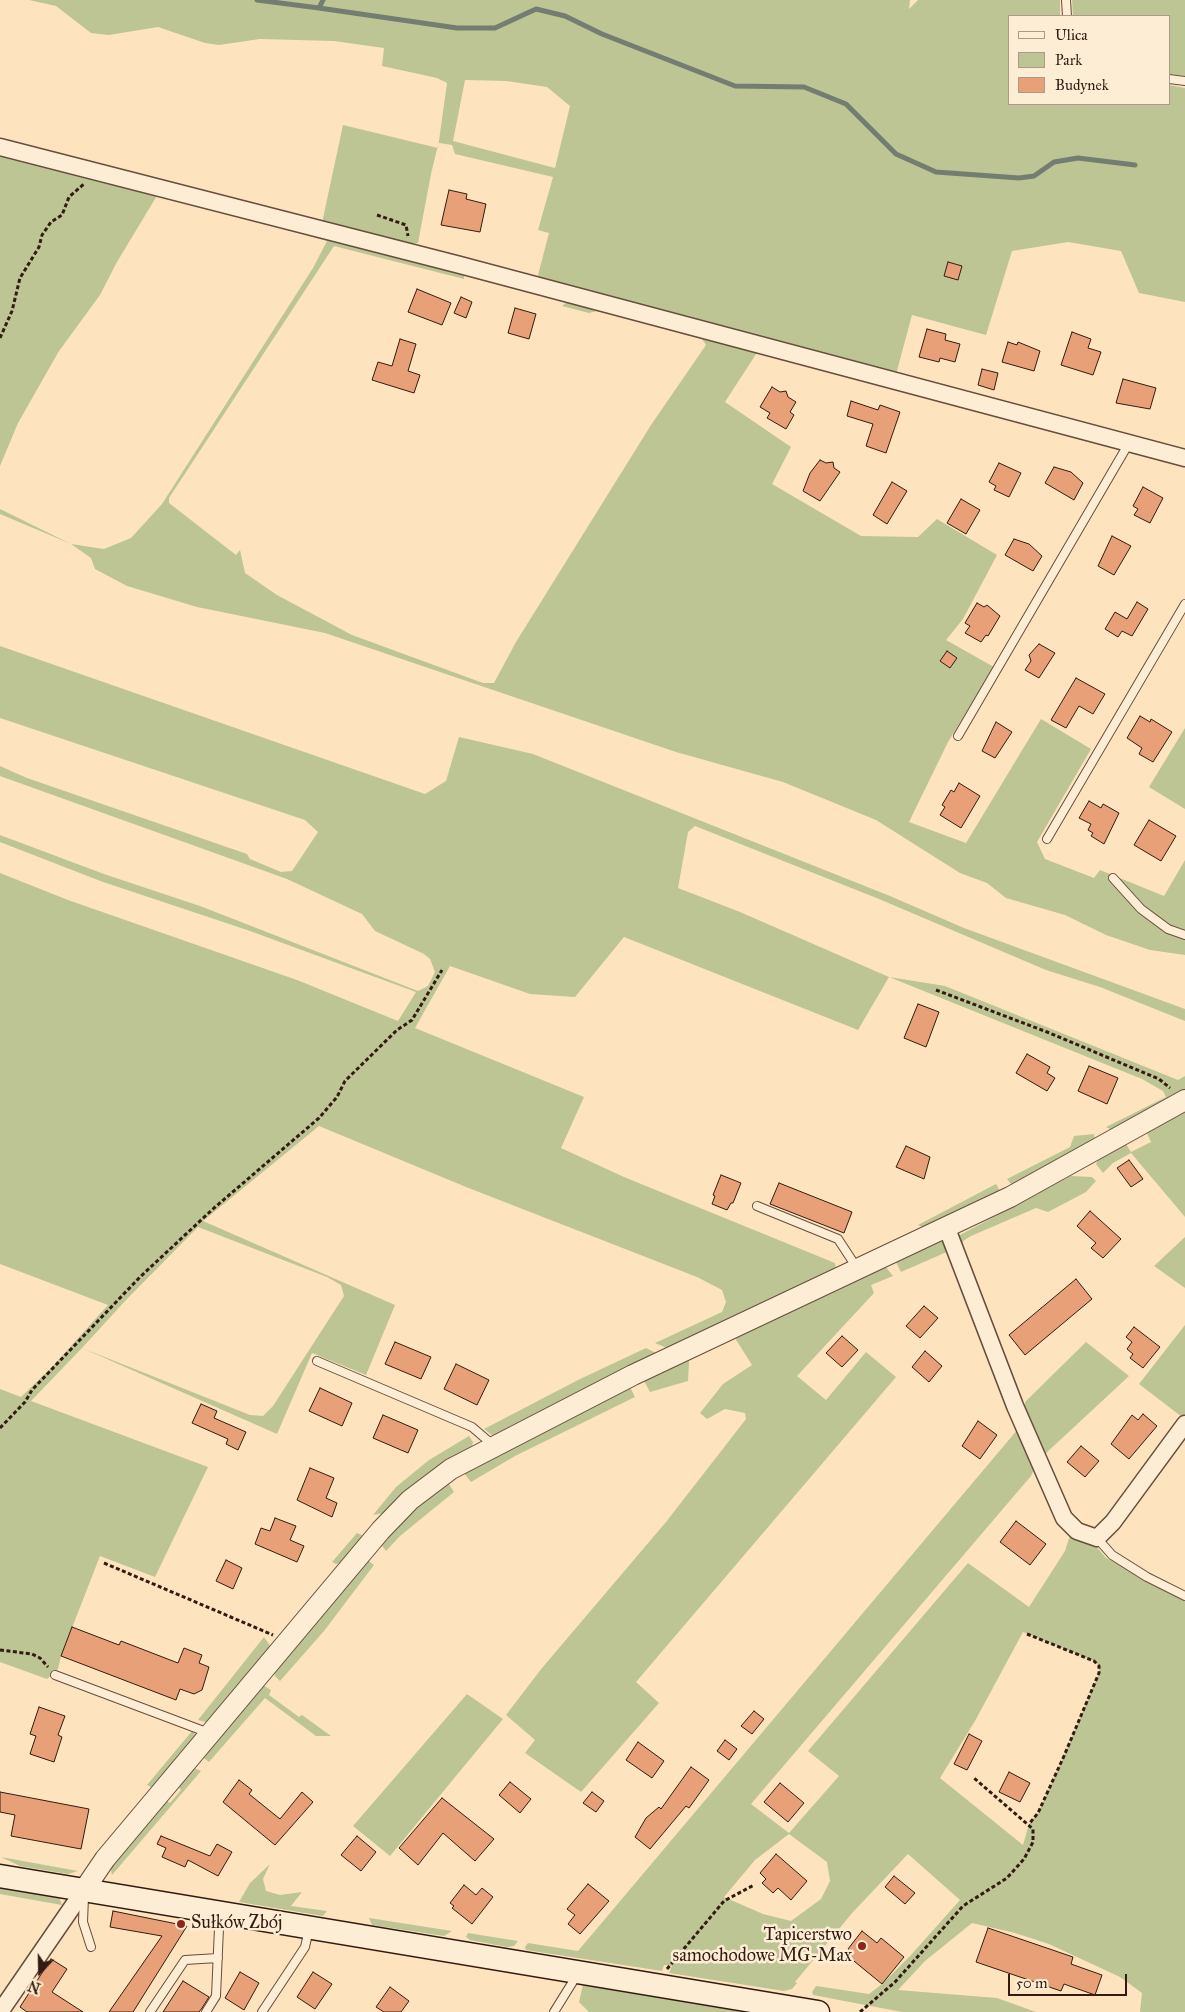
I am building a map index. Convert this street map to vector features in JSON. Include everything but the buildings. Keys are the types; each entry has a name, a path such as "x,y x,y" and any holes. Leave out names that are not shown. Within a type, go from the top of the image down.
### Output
{"main road":[{"path":"0,1876 818,2012"}],"street":[{"path":"0,147 92,169 1185,458"},
{"path":"0,2012 106,1859 381,1530 410,1500 451,1469 493,1445 633,1375 856,1268 1010,1197 1182,1102"},
{"path":"946,1226 1015,1406 1064,1518 1077,1531 1097,1538 1113,1522 1185,1424"}],"lane":[{"path":"1066,0 1067,15"},
{"path":"1170,79 1185,82"},
{"path":"958,736 1129,443"},
{"path":"1047,839 1185,604"},
{"path":"1113,878 1141,909 1168,929 1185,935"},
{"path":"757,1206 838,1239 856,1268"},
{"path":"317,1361 472,1427 493,1445"},
{"path":"1097,1538 1112,1555 1147,1577 1185,1596"},
{"path":"55,1675 211,1734"},
{"path":"84,1890 83,1922 91,1947"},
{"path":"206,2012 216,1996 219,1928 226,1913"},
{"path":"262,2012 305,1947 309,1927"},
{"path":"150,2012 185,1960 218,1958"},
{"path":"554,2012 579,1971"}],"path":[{"path":"0,338 12,310 20,278 39,246 42,235 51,222 62,215 69,197 83,186 90,177 92,169"},
{"path":"378,215 406,224 408,235 406,252"},
{"path":"0,1428 25,1402 32,1390 140,1277 214,1208 319,1118 337,1097 345,1081 397,1030 412,1020 442,970"},
{"path":"936,990 1047,1032 1159,1079 1170,1087 1182,1102"},
{"path":"104,1563 271,1633 284,1646"},
{"path":"1027,1634 1094,1661 1099,1666 1099,1673 1064,1756 1038,1813 1028,1824"},
{"path":"0,1650 32,1654 40,1658 55,1675"},
{"path":"860,2012 896,1982 963,1906 1007,1878 1024,1859 1033,1842 1033,1829 974,1778"},
{"path":"664,1986 667,1969 724,1900 754,1884"}],"green space":[{"path":"29,0 910,0 909,9 918,0 1060,0 1060,15 1008,15 1008,105 1170,105 1170,85 1185,88 1185,302 1139,293 1121,251 1068,242 1012,251 986,335 912,315 895,378 543,282 538,275 549,233 538,230 553,177 455,154 452,145 439,143 438,145 447,83 437,78 382,66 384,48 334,41 260,39 219,45 205,43 158,27 109,35 91,33 56,6","holes":["465,80 506,81 547,87 570,106 555,168 453,141"]},
{"path":"1072,0 1185,0 1185,76 1170,74 1170,15 1073,15"},
{"path":"343,125 437,148 418,243 397,244 322,223"},
{"path":"0,149 464,271 464,279 334,246 169,498 169,503 236,555 240,550 245,573 277,595 352,635 483,683 494,683 516,642 651,425 706,345 702,339 600,310 589,313 562,306 568,301 758,351 725,402 791,447 772,484 861,536 918,537 937,519 997,555 963,619 946,640 994,667 948,742 909,822 966,843 1041,719 1091,749 1037,842 1045,859 1094,878 1100,870 1164,896 1185,860 1185,955 1150,950 1106,935 1065,915 1006,898 987,883 960,873 876,820 783,782 676,752 325,633 197,607 127,586 95,569 91,558 71,544 104,549 131,538 162,504 313,268 327,241 158,194 117,262 100,295 59,351 18,423 0,466"},
{"path":"0,509 71,544 0,514"},
{"path":"0,646 425,794 446,781 459,737 533,754 890,896 964,928 1185,1009 1185,1021 1100,987 1046,970 879,899 695,826 688,832 678,888 740,912 889,977 858,1030 624,937 575,997 530,994 450,966 415,1028 584,1097 561,1148 624,1177 835,1263 836,1269 667,1348 655,1343 722,1312 726,1302 722,1290 697,1277 466,1187 319,1126 203,1221 395,1305 366,1375 312,1353 277,1434 82,1348 31,1401 208,1467 155,1577 100,1556 61,1656 58,1669 47,1679 0,1662 0,1389 21,1397 52,1367 108,1305 0,1264 0,873 68,900 297,980 398,1021 416,992 250,931 103,882 0,842 0,835 104,874 200,906 418,991 428,986 435,972 430,959 424,954 375,931 362,914 287,879 0,776 0,766 27,778 247,854 250,859 281,872 292,871 318,832 305,820 0,718","holes":["198,1227 327,1277 341,1285 344,1296 273,1406 263,1416 250,1415 82,1348"]},
{"path":"1185,728 1185,809 1149,787"},
{"path":"889,977 945,986 1178,1080 1185,1076 1185,1092 1112,1130 1106,1127 1166,1097 1163,1091 1142,1079"},
{"path":"1185,1109 1185,1217 1131,1153 1113,1163 1103,1173 1096,1164 1098,1160 1126,1144 1131,1152 1151,1142 1146,1131"},
{"path":"1094,1134 1095,1143 1017,1187 1007,1179 1070,1147 1074,1136"},
{"path":"1071,1176 1092,1177 1096,1181 1086,1192 1048,1212 1036,1208 971,1236 963,1241 963,1252 958,1240 960,1235"},
{"path":"996,1184 1002,1194 924,1228 918,1225"},
{"path":"1185,1237 1185,1288 1154,1266"},
{"path":"939,1240 944,1242 949,1251 901,1272 896,1262 898,1259"},
{"path":"885,1266 893,1276 871,1285 874,1293 797,1376 826,1400 866,1352 896,1377 636,1682 659,1703 581,1792 525,1753 535,1740 506,1715 542,1668 666,1522 746,1419 745,1413 725,1409 707,1419 700,1413 723,1384 752,1365 733,1335"},
{"path":"1185,1325 1185,1414 1182,1417 1139,1384"},
{"path":"1086,1342 1129,1376 1044,1455 1023,1408 1026,1401"},
{"path":"646,1348 658,1354 493,1436 484,1429 578,1380"},
{"path":"688,1356 688,1381 650,1392 643,1379"},
{"path":"629,1385 635,1397 515,1456 471,1482 463,1472"},
{"path":"1018,1429 1035,1467 1031,1476 751,1804 789,1833 839,1776 808,1751 968,1563 1029,1607 1065,1551 1070,1535 1095,1545 1106,1558 1185,1599 1185,2012 1140,2012 1142,1993 1120,1977 1049,1944 1015,1933 972,1923 925,1961 898,1990 997,1998 1036,2012 902,2012 813,1995 812,1992 816,1986 869,1994 882,1984 911,1955 960,1900 908,1854 853,1912 795,1982 797,1983 792,1989 784,1991 669,1973 672,1966 664,1965 662,1971 526,1950 525,1947 528,1943 578,1951","holes":["1023,1632 1094,1661 1099,1666 1099,1673 1064,1756 1038,1813 1029,1824 1023,1845 940,1778 975,1721","789,1834 827,1862 830,1881 821,1899 791,1921 763,1914 724,1897 755,1860"]},
{"path":"469,1436 473,1442 472,1446 427,1475 385,1513 373,1515 396,1487 429,1460"},
{"path":"447,1481 454,1492 400,1536 386,1551 380,1543 392,1529"},
{"path":"357,1533 362,1535 363,1539 341,1563 336,1564 332,1562"},
{"path":"366,1559 374,1565 324,1631 280,1681 275,1676 274,1670"},
{"path":"264,1637 271,1647 210,1723 198,1720"},
{"path":"261,1684 271,1690 269,1695 299,1717 302,1715 331,1736 316,1736 265,1698 209,1762 201,1756"},
{"path":"467,1694 503,1719 390,1856 353,1826"},
{"path":"192,1731 196,1735 153,1788 147,1785"},
{"path":"192,1767 201,1771 112,1875 111,1870 115,1858 164,1799 170,1803 181,1790 177,1785"},
{"path":"1,1857 78,1871 68,1874 20,1866"},
{"path":"270,1864 263,1879 266,1891 280,1895 302,1892 291,1906 327,1911 323,1916 239,1902 250,1883"},
{"path":"0,1886 59,1897 62,1905 0,1894"},
{"path":"369,1918 452,1931 444,1936 372,1925"},
{"path":"468,1933 518,1941 514,1946 507,1947 470,1940 466,1937"},
{"path":"583,1985 745,2012 589,2012 579,2002"}],"waterway":[{"path":"257,0 319,8 323,0"},
{"path":"319,8 457,28 495,28 536,9 565,16 602,34 735,86 804,87 846,104 896,154 936,172 1019,178 1034,176 1054,162 1078,158 1135,165"}],"place":[{"name":"Sułków Zbój","path":"181,1924"},
{"name":"Tapicerstwo samochodowe MG-Max","path":"862,1946"}]}
